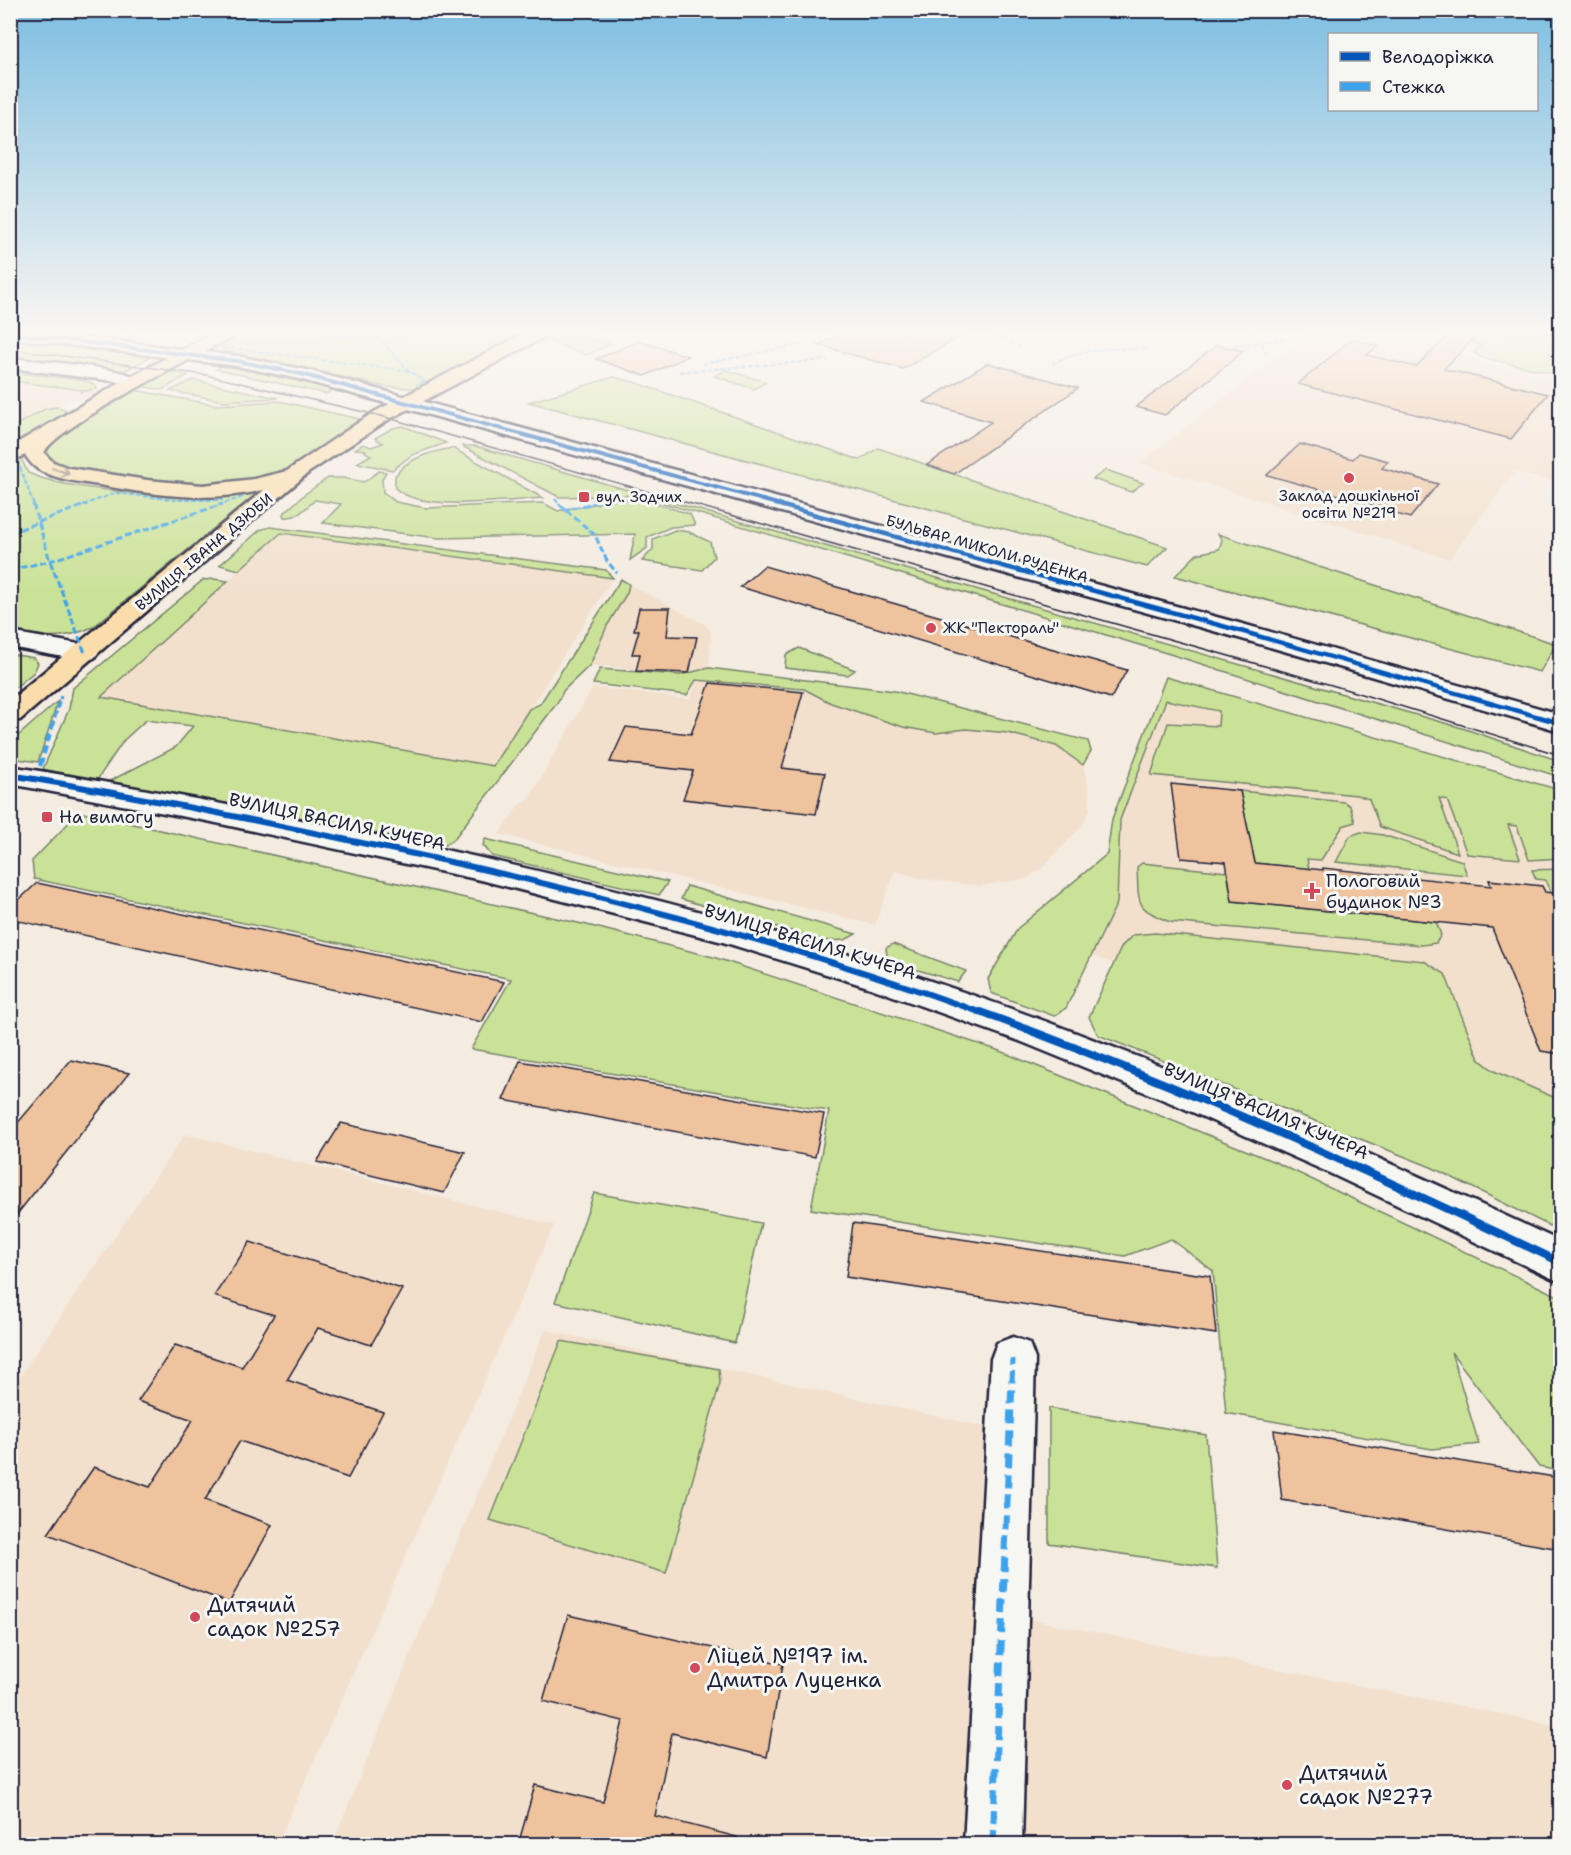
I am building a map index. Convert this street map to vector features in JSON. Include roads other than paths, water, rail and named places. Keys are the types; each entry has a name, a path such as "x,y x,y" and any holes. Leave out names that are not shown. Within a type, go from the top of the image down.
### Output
{"main road":[{"path":"10,456 73,419"},
{"name":"ВУЛИЦЯ ІВАНА ДЗЮБИ","path":"10,714 85,653 300,469 377,419"},
{"path":"49,433 37,446 34,454 46,466 64,473 123,482 180,490 237,490 257,486 300,469"}],"street":[{"name":"БУЛЬВАР МИКОЛИ РУДЕНКА","path":"466,419 1237,630 1560,723"},
{"path":"10,639 85,653"},
{"name":"ВУЛИЦЯ ВАСИЛЯ КУЧЕРА","path":"10,775 216,813 449,861 643,909 858,970 1062,1042 1369,1171 1560,1262"},
{"path":"993,1845 1013,1359"}],"tram line":[{"path":"390,419 1335,686 1560,755"}],"place":[{"name":"Заклад дошкільної освіти №219","path":"1349,478"},
{"name":"вул. Зодчих","path":"584,497"},
{"name":"ЖК \"Пектораль\"","path":"931,628"},
{"name":"На вимогу","path":"47,817"},
{"name":"Пологовий будинок №3","path":"1312,891"},
{"name":"Дитячий садок №257","path":"195,1617"},
{"name":"Ліцей №197 ім. Дмитра Луценка","path":"695,1668"},
{"name":"Дитячий садок №277","path":"1287,1785"}]}
